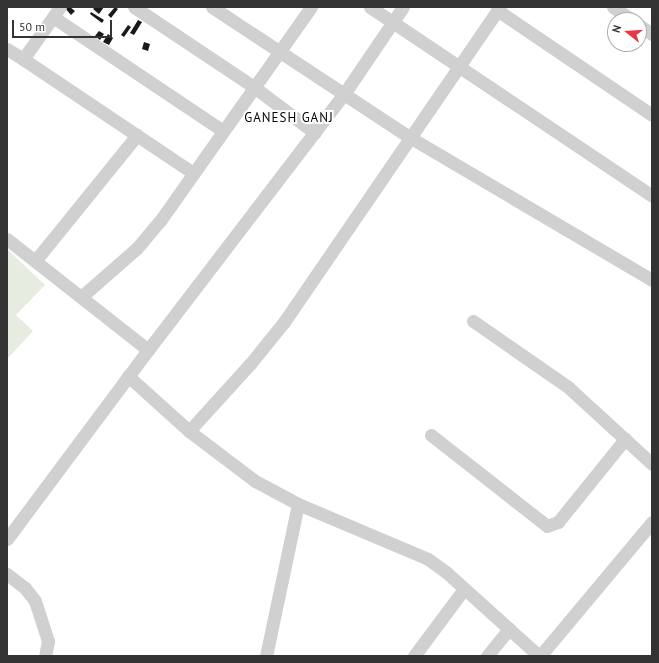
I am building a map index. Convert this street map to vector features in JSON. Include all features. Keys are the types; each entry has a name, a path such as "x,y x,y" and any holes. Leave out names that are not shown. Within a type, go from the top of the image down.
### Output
{"street":[{"path":"134,7 254,88 315,133"},
{"path":"212,7 279,53 411,138 652,280"},
{"path":"81,297 137,248 223,132 311,7"},
{"path":"370,7 652,196"},
{"path":"7,540 128,376 344,94 403,7"},
{"path":"189,432 250,364 284,322 498,9 652,115"},
{"path":"23,59 56,12 223,132"},
{"path":"7,49 193,173"},
{"path":"35,261 138,136"},
{"path":"7,239 148,350"},
{"path":"473,321 568,387 652,464"},
{"path":"128,376 189,432 255,481 298,504 428,559 540,656 652,522"},
{"path":"430,435 547,526 558,522 625,439"},
{"path":"266,656 298,504"},
{"path":"7,574 35,601 48,641 45,656"},
{"path":"414,656 464,589"},
{"path":"487,656 509,629"}],"shaded area":[{"path":"7,249 45,285 16,315 33,331 7,359"}],"building":[{"path":"64,7 70,7 75,11 71,15"},
{"path":"95,7 104,7 99,14 93,9"},
{"path":"115,7 118,9 111,18 108,15"},
{"path":"91,12 104,20 102,23 90,14"},
{"path":"138,20 142,22 134,35 130,33"},
{"path":"128,25 131,27 124,37 121,35"},
{"path":"99,31 104,34 100,40 95,36"},
{"path":"108,34 113,38 109,45 103,42"},
{"path":"144,42 150,44 148,51 142,49"}],"district":[{"name":"GANESH GANJ","path":"289,118"}]}
